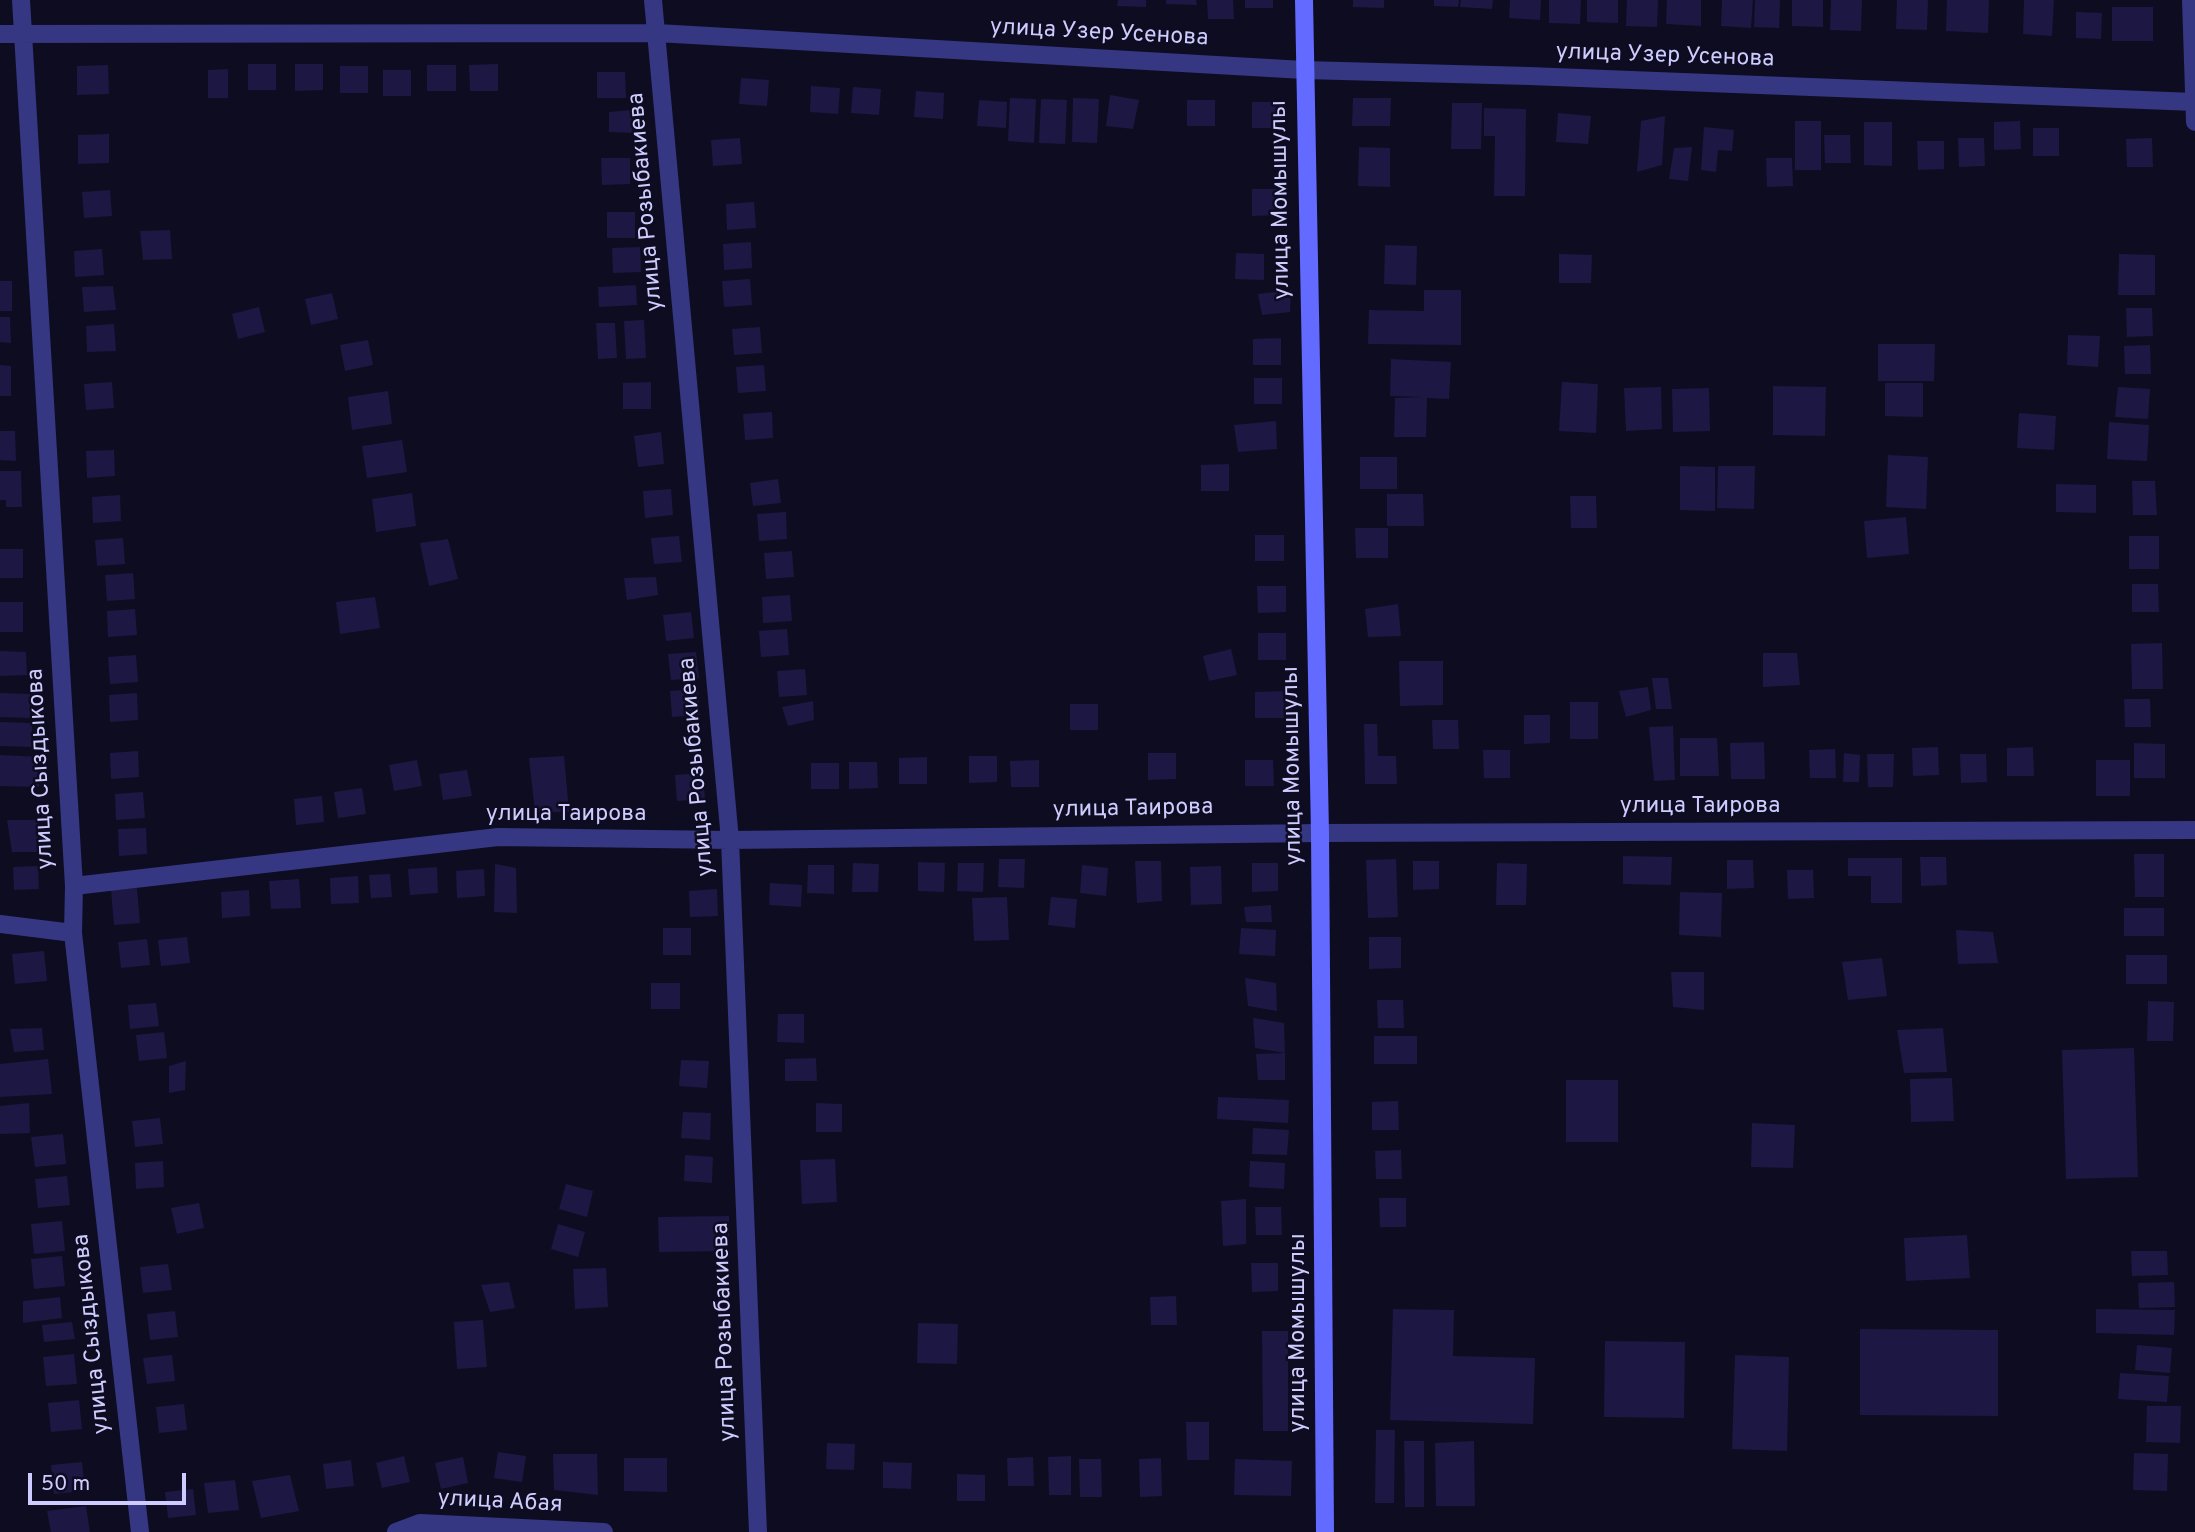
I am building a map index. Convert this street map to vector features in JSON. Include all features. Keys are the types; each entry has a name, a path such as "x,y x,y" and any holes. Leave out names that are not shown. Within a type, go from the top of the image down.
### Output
{"street":[{"name":"улица Сыздыкова","path":"21,0 74,886 73,933 140,1532"},
{"name":"улица Розыбакиева","path":"653,0 730,840 758,1532"},
{"name":"улица Момышулы","path":"1304,0 1320,832 1325,1532"},
{"path":"2191,0 2195,122"},
{"name":"улица Узер Усенова","path":"0,34 657,33 1304,70 2195,102"},
{"name":"улица Таирова","path":"74,886 498,837 730,840 1320,832 2195,830"},
{"path":"0,924 73,933"},
{"name":"улица Абая","path":"396,1532 420,1523 604,1532"}],"building":[{"path":"1118,0 1146,0 1146,7 1117,6"},
{"path":"1166,0 1196,0 1197,5 1166,4"},
{"path":"1207,0 1233,0 1234,19 1208,19"},
{"path":"1245,0 1273,0 1273,8 1245,8"},
{"path":"1353,0 1384,0 1384,8 1353,7"},
{"path":"1434,0 1459,0 1458,7 1434,6"},
{"path":"1461,0 1493,0 1492,9 1460,7"},
{"path":"1510,0 1541,0 1540,20 1509,18"},
{"path":"1549,0 1581,0 1580,24 1549,23"},
{"path":"1587,0 1618,0 1618,23 1587,22"},
{"path":"1627,0 1658,0 1657,27 1626,26"},
{"path":"1667,0 1701,0 1701,26 1666,24"},
{"path":"1722,0 1753,0 1751,28 1721,26"},
{"path":"1755,0 1780,0 1779,28 1754,27"},
{"path":"1792,0 1823,0 1823,27 1792,26"},
{"path":"1831,0 1862,0 1861,31 1830,30"},
{"path":"1897,0 1928,0 1927,30 1896,29"},
{"path":"1947,0 1989,0 1988,33 1946,31"},
{"path":"2024,0 2054,0 2052,36 2023,34"},
{"path":"2112,7 2153,7 2153,41 2112,41"},
{"path":"2076,12 2102,13 2101,39 2076,38"},
{"path":"248,64 276,64 276,90 248,90"},
{"path":"295,64 323,64 323,90 295,91"},
{"path":"498,64 498,91 470,91 469,65"},
{"path":"108,65 109,94 77,95 77,66"},
{"path":"427,65 456,65 456,91 427,91"},
{"path":"340,66 368,66 368,93 340,93"},
{"path":"228,69 228,98 208,98 208,70"},
{"path":"383,70 411,70 411,96 383,96"},
{"path":"597,72 625,72 626,98 597,98"},
{"path":"741,78 769,80 767,106 739,104"},
{"path":"811,86 840,88 838,114 810,112"},
{"path":"853,87 881,89 879,115 851,113"},
{"path":"916,91 944,93 943,119 914,117"},
{"path":"1110,95 1139,100 1133,129 1106,126"},
{"path":"1010,98 1036,99 1034,143 1008,141"},
{"path":"1073,98 1099,99 1097,143 1072,142"},
{"path":"1353,98 1391,98 1390,126 1352,126"},
{"path":"1041,99 1067,100 1065,144 1039,143"},
{"path":"979,100 1007,102 1006,128 977,126"},
{"path":"1187,100 1215,100 1215,126 1187,126"},
{"path":"1252,102 1280,102 1280,128 1252,128"},
{"path":"1452,103 1482,103 1481,149 1451,149"},
{"path":"1484,108 1526,109 1525,196 1494,196 1495,136 1484,136"},
{"path":"631,110 633,133 609,132 609,112"},
{"path":"1558,113 1591,116 1588,144 1556,142"},
{"path":"1665,116 1662,165 1637,172 1641,121"},
{"path":"1795,121 1821,121 1821,170 1795,170"},
{"path":"2020,121 2021,149 1994,150 1994,122"},
{"path":"1864,122 1892,122 1892,166 1864,165"},
{"path":"1704,127 1734,130 1732,151 1718,150 1716,172 1701,170"},
{"path":"2033,128 2059,128 2059,156 2033,156"},
{"path":"109,134 109,163 78,164 78,135"},
{"path":"1824,135 1850,135 1851,163 1825,163"},
{"path":"740,138 742,164 713,166 711,140"},
{"path":"1958,138 1984,138 1985,166 1959,167"},
{"path":"2152,138 2153,167 2127,167 2126,139"},
{"path":"1917,141 1944,141 1944,169 1918,170"},
{"path":"1359,147 1390,148 1390,187 1358,186"},
{"path":"1692,147 1688,181 1669,179 1674,148"},
{"path":"601,158 630,158 630,184 602,185"},
{"path":"1766,158 1792,158 1793,186 1767,187"},
{"path":"1252,189 1280,189 1280,215 1252,216"},
{"path":"110,190 112,216 84,218 82,192"},
{"path":"754,202 756,228 727,230 726,204"},
{"path":"607,212 635,212 635,238 607,238"},
{"path":"170,230 172,259 143,260 140,231"},
{"path":"751,242 752,268 724,270 723,244"},
{"path":"1385,245 1417,246 1416,285 1384,284"},
{"path":"640,247 641,272 613,273 612,248"},
{"path":"102,249 104,275 75,277 74,251"},
{"path":"1236,253 1264,254 1264,280 1235,279"},
{"path":"1559,254 1592,255 1591,283 1559,283"},
{"path":"2119,254 2155,255 2155,295 2118,295"},
{"path":"750,279 752,305 724,307 722,281"},
{"path":"0,281 12,281 12,311 0,311"},
{"path":"636,285 637,305 599,307 598,287"},
{"path":"113,286 116,310 84,312 82,287"},
{"path":"1291,290 1290,312 1262,315 1258,294"},
{"path":"1424,290 1461,290 1461,345 1368,344 1369,310 1424,311"},
{"path":"332,293 338,319 311,325 305,299"},
{"path":"259,307 265,332 238,339 232,314"},
{"path":"2126,308 2152,308 2153,336 2127,337"},
{"path":"0,317 10,317 11,343 0,342"},
{"path":"644,320 646,358 626,359 624,321"},
{"path":"596,323 615,323 617,358 598,359"},
{"path":"114,324 116,351 87,352 86,326"},
{"path":"760,327 762,353 734,355 732,329"},
{"path":"2068,335 2100,336 2098,367 2067,365"},
{"path":"1281,338 1281,365 1253,365 1253,339"},
{"path":"368,340 373,365 345,371 340,345"},
{"path":"1878,344 1935,344 1934,381 1878,381"},
{"path":"2150,345 2151,374 2125,374 2124,346"},
{"path":"1391,359 1451,362 1449,399 1427,398 1426,437 1394,437 1395,398 1423,397 1390,396"},
{"path":"0,365 11,366 11,396 0,396"},
{"path":"764,365 766,391 738,393 736,367"},
{"path":"1254,378 1282,378 1282,404 1254,404"},
{"path":"112,382 114,408 86,410 84,384"},
{"path":"651,382 651,409 623,409 623,383"},
{"path":"1562,382 1598,384 1596,433 1559,431"},
{"path":"1885,383 1923,383 1923,417 1885,416"},
{"path":"1773,386 1826,387 1825,436 1773,435"},
{"path":"1661,387 1662,429 1626,431 1624,388"},
{"path":"2118,387 2150,389 2148,419 2115,417"},
{"path":"1709,388 1710,431 1673,432 1672,389"},
{"path":"388,391 392,424 352,430 348,397"},
{"path":"772,412 773,438 745,440 743,414"},
{"path":"2019,413 2056,416 2054,450 2017,448"},
{"path":"1276,421 1277,449 1238,452 1234,425"},
{"path":"2109,422 2149,425 2147,461 2107,459"},
{"path":"0,431 15,431 16,461 0,460"},
{"path":"661,432 664,464 638,467 634,436"},
{"path":"402,440 407,472 367,478 362,446"},
{"path":"114,450 115,476 87,478 86,451"},
{"path":"1888,455 1928,457 1926,509 1886,507"},
{"path":"1360,457 1397,457 1397,489 1360,489"},
{"path":"1229,464 1229,491 1201,491 1201,465"},
{"path":"1680,466 1715,467 1715,511 1680,510"},
{"path":"1718,466 1755,466 1754,509 1717,508"},
{"path":"0,471 21,471 22,507 6,507 6,500 0,500"},
{"path":"778,479 781,503 753,506 750,483"},
{"path":"2132,481 2155,481 2157,515 2133,515"},
{"path":"2056,484 2096,485 2096,513 2056,512"},
{"path":"671,489 673,515 645,518 643,491"},
{"path":"412,493 416,526 376,532 372,499"},
{"path":"1387,494 1423,494 1424,526 1387,526"},
{"path":"120,495 121,521 93,523 92,497"},
{"path":"1570,496 1596,496 1597,528 1571,528"},
{"path":"786,512 787,539 759,541 757,514"},
{"path":"1906,517 1909,554 1867,558 1864,521"},
{"path":"1355,528 1388,528 1388,558 1356,558"},
{"path":"1255,535 1284,535 1284,561 1255,561"},
{"path":"679,536 682,562 654,564 651,538"},
{"path":"2129,536 2159,536 2159,569 2129,569"},
{"path":"123,538 125,564 97,566 95,540"},
{"path":"448,539 458,579 429,586 420,543"},
{"path":"0,549 23,549 23,578 0,578"},
{"path":"792,551 794,577 766,579 764,553"},
{"path":"133,573 135,599 107,601 105,575"},
{"path":"656,577 658,595 627,600 624,578"},
{"path":"2132,584 2158,584 2159,612 2132,612"},
{"path":"1257,586 1286,586 1286,612 1258,613"},
{"path":"790,595 792,621 763,623 762,597"},
{"path":"375,597 380,628 340,634 336,602"},
{"path":"0,602 23,602 23,632 0,632"},
{"path":"1398,604 1401,636 1368,637 1365,609"},
{"path":"135,609 137,635 108,637 107,611"},
{"path":"691,612 694,638 666,641 663,615"},
{"path":"787,629 789,655 761,657 759,631"},
{"path":"1258,633 1286,633 1286,660 1258,660"},
{"path":"2162,643 2163,689 2132,689 2131,644"},
{"path":"1231,649 1237,675 1209,681 1203,656"},
{"path":"0,651 26,652 27,675 0,676"},
{"path":"696,652 699,678 671,680 668,654"},
{"path":"1763,653 1797,653 1800,685 1763,687"},
{"path":"136,655 138,682 110,684 108,657"},
{"path":"1399,661 1443,661 1443,705 1400,706"},
{"path":"805,669 807,695 779,697 777,671"},
{"path":"1652,678 1668,678 1672,709 1656,709"},
{"path":"1648,687 1651,710 1626,717 1619,691"},
{"path":"698,689 700,715 672,717 670,691"},
{"path":"1284,691 1284,718 1255,718 1255,692"},
{"path":"0,693 30,694 30,718 0,717"},
{"path":"137,693 138,720 110,722 109,695"},
{"path":"2124,699 2150,699 2151,727 2125,727"},
{"path":"813,701 814,720 788,726 782,707"},
{"path":"1570,702 1598,702 1598,739 1570,739"},
{"path":"1070,704 1098,704 1098,730 1070,730"},
{"path":"1524,715 1550,715 1550,743 1524,744"},
{"path":"1432,720 1458,720 1459,749 1433,749"},
{"path":"0,722 32,723 32,747 0,746"},
{"path":"1364,724 1377,724 1378,756 1396,756 1397,784 1365,784"},
{"path":"1673,726 1675,780 1654,781 1649,727"},
{"path":"1680,738 1717,738 1719,776 1680,776"},
{"path":"1764,742 1765,779 1731,779 1730,743"},
{"path":"2134,743 2165,744 2165,778 2134,778"},
{"path":"1938,747 1939,775 1913,776 1912,748"},
{"path":"2033,747 2034,776 2007,776 2007,748"},
{"path":"1835,749 1836,778 1810,778 1809,750"},
{"path":"1483,750 1510,750 1510,778 1484,778"},
{"path":"138,751 139,777 111,779 110,753"},
{"path":"1148,753 1176,753 1176,779 1148,780"},
{"path":"1844,753 1860,755 1859,782 1843,782"},
{"path":"1867,754 1894,754 1893,787 1868,787"},
{"path":"1960,754 1986,754 1987,782 1961,783"},
{"path":"0,755 40,757 39,787 0,786"},
{"path":"564,756 569,812 535,812 529,758"},
{"path":"969,756 997,756 997,782 969,783"},
{"path":"927,757 927,784 899,784 899,758"},
{"path":"417,760 422,786 394,791 389,765"},
{"path":"1039,760 1039,787 1011,787 1010,761"},
{"path":"1245,760 1273,760 1274,786 1245,786"},
{"path":"2096,760 2130,760 2130,796 2096,796"},
{"path":"849,762 877,762 878,788 849,789"},
{"path":"811,763 839,763 839,789 811,789"},
{"path":"467,770 472,796 443,800 439,774"},
{"path":"703,773 705,799 677,801 675,775"},
{"path":"362,788 366,814 338,818 334,792"},
{"path":"143,792 145,818 116,820 115,794"},
{"path":"322,796 324,822 296,825 294,799"},
{"path":"7,820 38,820 38,852 12,852"},
{"path":"146,828 147,854 119,856 118,829"},
{"path":"2134,854 2164,854 2164,897 2135,897"},
{"path":"1623,856 1672,857 1671,885 1623,884"},
{"path":"1920,857 1946,857 1947,885 1921,886"},
{"path":"1848,858 1902,858 1902,903 1871,903 1871,876 1848,876"},
{"path":"999,859 1025,859 1024,888 998,887"},
{"path":"1396,859 1398,917 1368,918 1366,860"},
{"path":"1727,860 1753,860 1754,888 1727,889"},
{"path":"1135,861 1161,861 1162,901 1137,903"},
{"path":"1413,861 1439,861 1439,889 1413,890"},
{"path":"918,862 945,863 944,892 918,891"},
{"path":"853,863 879,864 878,892 852,892"},
{"path":"958,863 984,863 983,892 957,891"},
{"path":"1252,863 1278,863 1278,891 1252,892"},
{"path":"1497,863 1527,864 1526,905 1496,905"},
{"path":"495,864 516,868 517,913 494,912"},
{"path":"808,865 834,865 834,894 807,893"},
{"path":"1082,865 1108,868 1106,896 1080,893"},
{"path":"38,866 39,889 14,890 13,867"},
{"path":"1221,866 1222,904 1191,905 1190,867"},
{"path":"437,867 438,893 410,895 408,869"},
{"path":"484,869 485,896 457,898 456,871"},
{"path":"1787,870 1813,870 1814,898 1788,899"},
{"path":"390,874 392,897 371,898 369,875"},
{"path":"358,876 359,903 331,904 330,878"},
{"path":"299,879 301,908 271,909 269,881"},
{"path":"770,883 802,885 801,907 769,905"},
{"path":"137,888 140,923 114,925 111,890"},
{"path":"717,889 718,916 690,917 689,891"},
{"path":"249,890 250,916 222,918 221,892"},
{"path":"1680,892 1722,893 1721,937 1679,935"},
{"path":"1007,897 1009,940 974,941 972,898"},
{"path":"1051,897 1077,899 1075,928 1048,925"},
{"path":"1271,905 1272,922 1246,922 1244,907"},
{"path":"2124,908 2164,908 2164,936 2124,936"},
{"path":"663,928 691,928 691,955 663,955"},
{"path":"1241,928 1276,930 1275,956 1239,954"},
{"path":"1956,930 1993,932 1998,963 1958,964"},
{"path":"187,937 190,963 161,966 158,940"},
{"path":"1369,937 1401,937 1401,968 1369,969"},
{"path":"147,939 150,965 121,968 118,942"},
{"path":"44,951 47,981 15,984 12,954"},
{"path":"2126,955 2167,955 2167,984 2126,984"},
{"path":"1882,958 1887,996 1848,1000 1842,962"},
{"path":"1671,972 1704,972 1704,1010 1673,1007"},
{"path":"1245,978 1276,983 1277,1011 1248,1006"},
{"path":"651,983 680,983 680,1009 651,1009"},
{"path":"1377,1000 1403,1000 1404,1028 1378,1028"},
{"path":"2148,1001 2174,1002 2173,1041 2147,1041"},
{"path":"156,1003 159,1026 130,1029 128,1005"},
{"path":"778,1014 804,1014 804,1043 777,1042"},
{"path":"1253,1018 1284,1023 1285,1053 1255,1048"},
{"path":"42,1028 44,1050 14,1052 10,1029"},
{"path":"1943,1028 1947,1072 1904,1073 1897,1030"},
{"path":"164,1032 167,1058 139,1061 136,1035"},
{"path":"1374,1036 1417,1036 1417,1064 1374,1064"},
{"path":"2134,1048 2138,1177 2066,1179 2062,1050"},
{"path":"1285,1053 1285,1080 1258,1080 1256,1054"},
{"path":"816,1058 817,1081 785,1081 785,1059"},
{"path":"48,1059 52,1094 0,1097 0,1064"},
{"path":"681,1060 709,1061 707,1088 679,1086"},
{"path":"186,1061 185,1090 169,1093 169,1066"},
{"path":"1952,1078 1954,1121 1911,1122 1910,1079"},
{"path":"1566,1080 1618,1080 1618,1142 1566,1142"},
{"path":"1218,1097 1289,1100 1288,1123 1217,1119"},
{"path":"1398,1101 1399,1130 1372,1130 1372,1102"},
{"path":"29,1103 30,1133 0,1134 0,1106"},
{"path":"816,1103 842,1104 842,1132 816,1132"},
{"path":"683,1112 711,1113 710,1140 681,1138"},
{"path":"160,1118 163,1144 135,1147 132,1121"},
{"path":"1752,1123 1795,1125 1793,1168 1751,1167"},
{"path":"1253,1128 1289,1130 1287,1155 1252,1154"},
{"path":"63,1134 66,1164 35,1167 31,1137"},
{"path":"1401,1150 1402,1179 1376,1179 1375,1151"},
{"path":"685,1155 713,1157 712,1183 684,1181"},
{"path":"835,1159 837,1202 802,1204 800,1160"},
{"path":"163,1161 164,1187 136,1189 135,1163"},
{"path":"1250,1161 1285,1163 1284,1189 1249,1187"},
{"path":"67,1176 70,1205 38,1208 35,1179"},
{"path":"566,1184 593,1191 587,1217 559,1209"},
{"path":"1379,1198 1406,1198 1406,1227 1380,1227"},
{"path":"1246,1199 1246,1244 1223,1246 1221,1201"},
{"path":"199,1203 204,1228 177,1234 171,1208"},
{"path":"1255,1207 1281,1207 1282,1235 1256,1235"},
{"path":"729,1216 729,1251 659,1252 658,1217"},
{"path":"62,1221 65,1251 34,1254 31,1224"},
{"path":"558,1224 585,1232 578,1257 551,1249"},
{"path":"1967,1235 1970,1278 1906,1281 1904,1238"},
{"path":"2131,1251 2167,1251 2168,1275 2132,1276"},
{"path":"62,1256 65,1286 34,1289 31,1259"},
{"path":"1251,1263 1278,1263 1278,1291 1252,1292"},
{"path":"168,1264 172,1290 143,1293 140,1267"},
{"path":"606,1268 608,1307 575,1309 573,1269"},
{"path":"509,1282 515,1308 490,1312 481,1285"},
{"path":"2174,1282 2175,1307 2139,1308 2138,1283"},
{"path":"1176,1296 1177,1325 1151,1325 1150,1297"},
{"path":"60,1297 62,1318 23,1323 23,1301"},
{"path":"1393,1309 1454,1310 1453,1356 1535,1358 1533,1424 1390,1420"},
{"path":"2096,1309 2175,1310 2174,1335 2096,1333"},
{"path":"175,1311 178,1337 150,1340 147,1314"},
{"path":"483,1320 487,1367 457,1369 454,1322"},
{"path":"72,1322 75,1339 44,1342 42,1325"},
{"path":"918,1323 958,1324 957,1364 917,1363"},
{"path":"1860,1329 1998,1330 1998,1416 1860,1415"},
{"path":"1262,1331 1288,1331 1288,1431 1263,1431"},
{"path":"1605,1341 1685,1342 1684,1418 1604,1417"},
{"path":"2137,1345 2172,1348 2170,1373 2135,1370"},
{"path":"74,1354 77,1384 46,1386 43,1357"},
{"path":"172,1355 175,1381 147,1384 143,1358"},
{"path":"1735,1355 1789,1357 1787,1451 1732,1449"},
{"path":"2120,1373 2169,1376 2167,1402 2118,1399"},
{"path":"79,1400 82,1429 51,1432 48,1403"},
{"path":"184,1404 187,1430 159,1433 156,1407"},
{"path":"2147,1406 2181,1406 2180,1443 2146,1442"},
{"path":"1186,1422 1209,1422 1209,1460 1187,1460"},
{"path":"1376,1430 1395,1430 1394,1503 1375,1503"},
{"path":"1404,1441 1424,1441 1424,1507 1405,1507"},
{"path":"1474,1441 1475,1506 1436,1506 1435,1443"},
{"path":"827,1443 855,1444 854,1470 826,1469"},
{"path":"498,1452 526,1456 522,1482 494,1478"},
{"path":"2134,1453 2168,1454 2167,1491 2133,1490"},
{"path":"553,1454 597,1454 598,1495 554,1490"},
{"path":"404,1456 410,1482 382,1488 376,1463"},
{"path":"1071,1456 1071,1495 1049,1495 1048,1457"},
{"path":"463,1457 468,1483 441,1489 435,1463"},
{"path":"1033,1457 1034,1486 1008,1486 1007,1458"},
{"path":"624,1458 667,1458 667,1492 624,1491"},
{"path":"1161,1458 1162,1496 1140,1497 1139,1459"},
{"path":"1079,1459 1101,1459 1102,1497 1080,1497"},
{"path":"1235,1459 1292,1461 1291,1496 1234,1495"},
{"path":"351,1460 354,1486 326,1489 323,1464"},
{"path":"82,1462 85,1491 54,1494 51,1465"},
{"path":"883,1462 912,1463 911,1489 883,1488"},
{"path":"957,1474 985,1475 985,1501 957,1501"},
{"path":"290,1475 299,1511 261,1518 252,1481"},
{"path":"235,1480 239,1510 208,1513 204,1483"},
{"path":"193,1489 196,1515 168,1518 165,1492"},
{"path":"86,1506 90,1532 51,1532 47,1511"}]}
